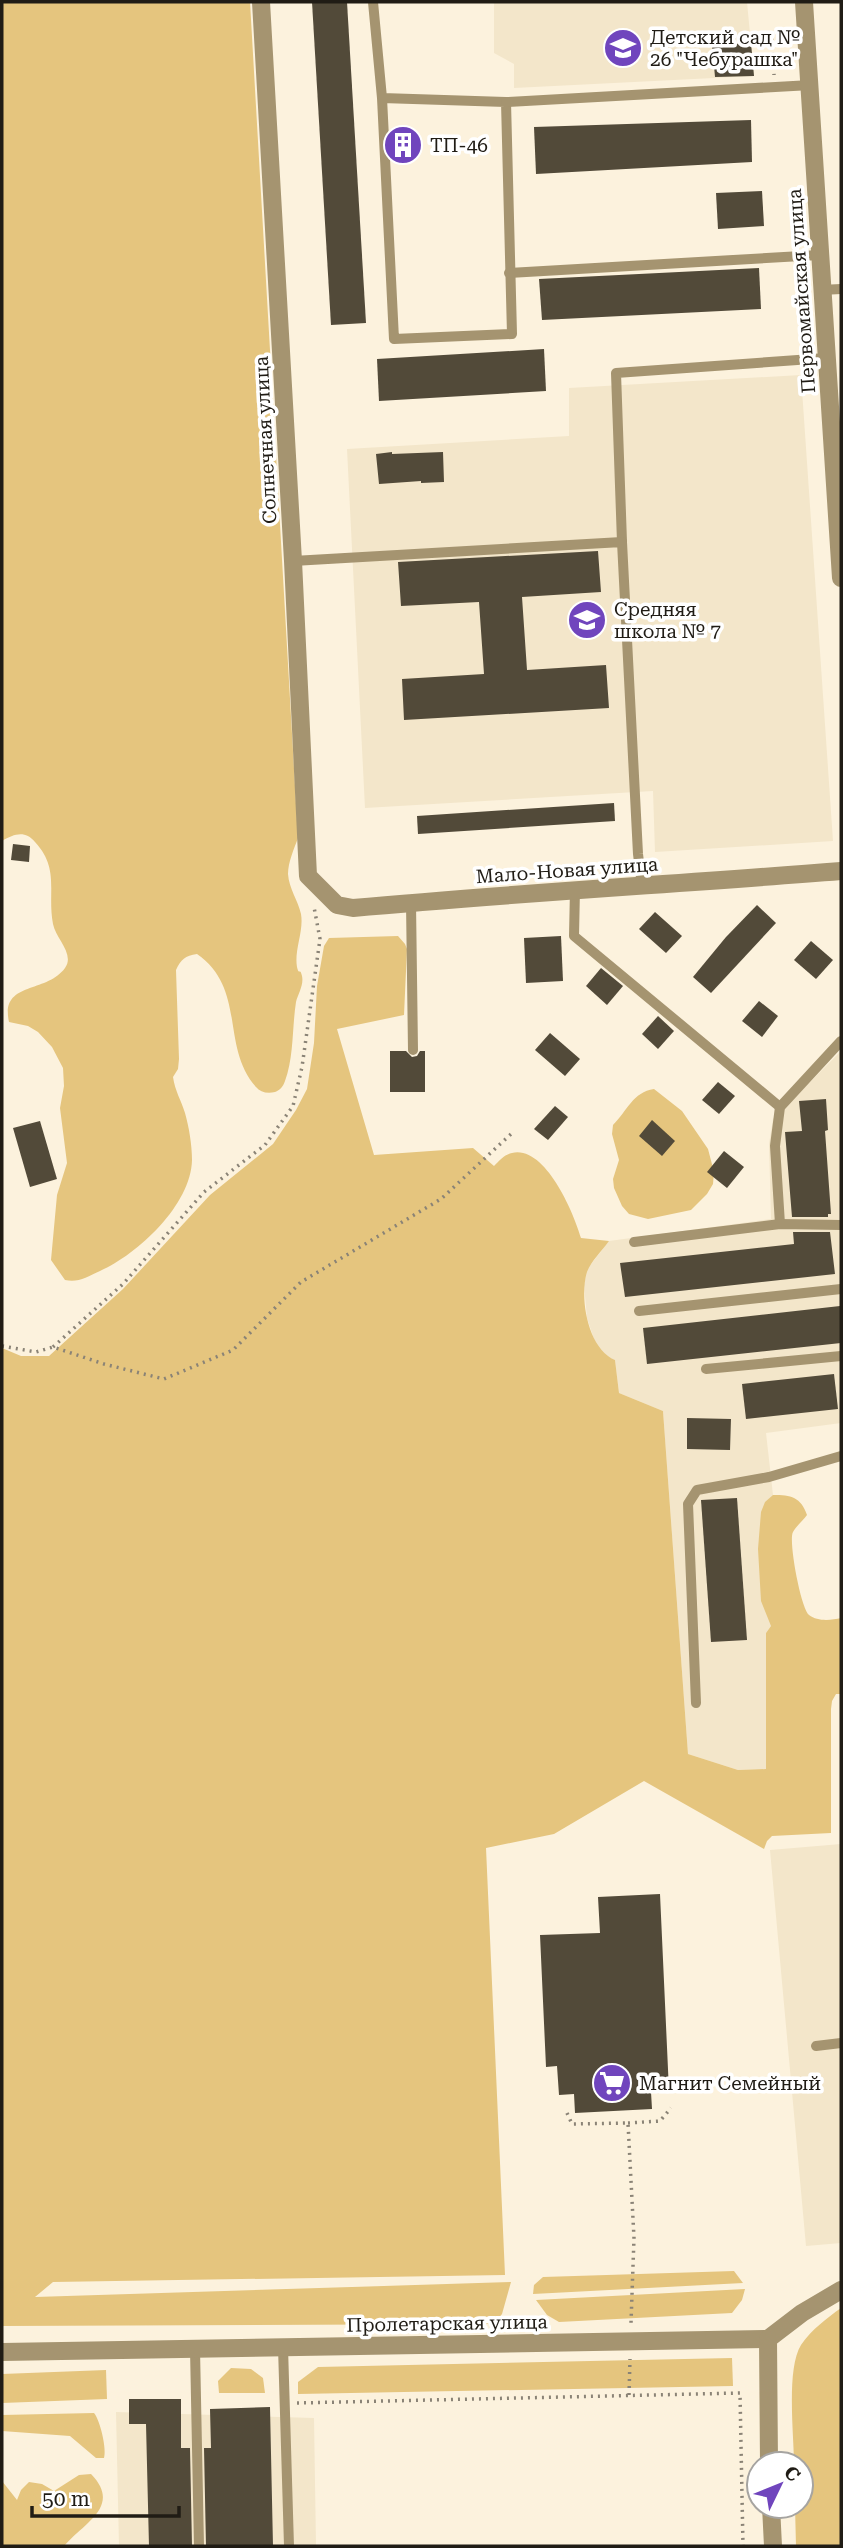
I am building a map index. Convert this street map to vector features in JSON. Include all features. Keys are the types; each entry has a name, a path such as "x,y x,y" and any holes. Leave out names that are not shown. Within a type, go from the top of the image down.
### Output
{"street":[{"name":"Солнечная улица","path":"261,2 293,561 307,876"},
{"name":"Первомайская улица","path":"804,2 841,578"},
{"name":"Мало-Новая улица","path":"307,876 337,905 347,908 841,871"},
{"path":"769,2450 768,2339 802,2312 841,2290"},
{"name":"Пролетарская улица","path":"2,2352 768,2339"},
{"path":"771,2520 772,2546"}],"lane":[{"path":"373,2 382,98 394,339 512,334 506,102"},
{"path":"382,98 506,102 811,85"},
{"path":"509,273 819,256"},
{"path":"821,290 841,289"},
{"path":"642,887 622,542 616,373 826,358"},
{"path":"293,561 622,542"},
{"path":"575,889 574,936 628,978 780,1107"},
{"path":"411,903 412,1050"},
{"path":"780,1224 775,1146 780,1107 841,1042"},
{"path":"841,1042 841,1053"},
{"path":"634,1242 780,1224 841,1225"},
{"path":"639,1311 841,1289"},
{"path":"706,1369 841,1356"},
{"path":"696,1703 688,1504 697,1490 769,1477 841,1455"},
{"path":"816,2046 841,2043"},
{"path":"283,2347 289,2546"},
{"path":"195,2349 199,2546"}],"path":[{"path":"771,32 775,87"},
{"path":"2,1346 36,1352 52,1347 123,1284 204,1192 265,1146 293,1106 302,1068 320,939 307,876"},
{"path":"52,1347 164,1379 233,1350 302,1282 442,1199 511,1134"},
{"path":"566,2113 572,2124 660,2122 671,2108"},
{"path":"628,2123 634,2238 629,2395"},
{"path":"285,2403 740,2393 743,2546"}],"shaded area":[{"path":"2,2 250,2 298,838 288,874 301,914 296,961 301,972 302,986 296,1002 290,1062 283,1085 272,1093 256,1087 245,1071 239,1054 222,984 212,968 197,954 184,959 176,970 179,1059 178,1069 173,1077 190,1136 192,1160 189,1177 183,1194 160,1226 146,1240 115,1263 74,1281 65,1280 51,1260 57,1195 67,1163 60,1108 64,1086 63,1068 52,1047 38,1032 28,1026 9,1022 8,1009 11,1000 18,994 57,976 65,968 68,957 53,924 50,871 43,852 27,836 15,835 2,841"},
{"name":"Детский сад № 26 \"Чебурашка\"","path":"494,2 747,2 754,76 514,88 514,64 494,53"},
{"name":"Средняя школа № 7","path":"801,375 833,841 655,852 653,791 365,808 347,449 569,436 569,388"},
{"path":"398,936 407,949 404,1015 337,1029 374,1155 473,1148 494,1166 509,1154 524,1153 536,1159 556,1183 572,1213 581,1238 609,1241 587,1272 585,1308 598,1345 615,1360 619,1393 663,1411 688,1754 738,1770 766,1769 766,1633 771,1626 761,1601 758,1549 761,1512 765,1502 773,1495 795,1498 805,1509 807,1515 794,1530 792,1538 802,1601 809,1615 817,1619 841,1618 841,1694 836,1694 831,1709 831,1833 772,1836 764,1849 644,1781 554,1834 486,1848 505,2275 53,2282 35,2297 511,2282 502,2314 494,2324 2,2326 2,1348 21,1356 49,1356 123,1289 210,1195 273,1144 307,1089 314,1043 317,986 324,946 329,938"},
{"path":"841,1051 841,1423 766,1433 773,1495 771,1626 766,1633 766,1769 738,1770 688,1754 663,1411 619,1393 615,1360 607,1357 596,1345 587,1318 584,1285 588,1268 609,1241 771,1219 769,1144 773,1119"},
{"path":"654,1089 682,1111 708,1149 714,1172 713,1184 707,1194 691,1210 648,1219 629,1214 614,1188 613,1179 619,1160 612,1134 613,1125 631,1103 641,1094"},
{"path":"841,1844 841,2243 806,2246 770,1850"},
{"path":"734,2271 743,2283 533,2294 534,2285 543,2277"},
{"path":"745,2289 742,2300 732,2313 559,2322 547,2315 536,2300"},
{"path":"841,2308 841,2546 796,2546 795,2520 815,2520 815,2450 794,2450 792,2386 796,2356 801,2345"},
{"path":"732,2358 733,2386 298,2394 298,2382 318,2367"},
{"path":"231,2368 251,2369 263,2378 265,2393 219,2393 218,2381"},
{"path":"106,2370 107,2399 2,2403 2,2374"},
{"path":"116,2412 314,2418 316,2546 119,2546"},
{"path":"94,2413 105,2448 104,2458 96,2458 70,2436 2,2431 2,2415"},
{"path":"91,2474 100,2485 102,2505 64,2546 2,2546 2,2481 17,2500 21,2490 29,2482 42,2484 54,2491 79,2475"}],"building":[{"path":"312,2 347,2 366,323 331,325"},
{"path":"751,43 754,76 715,77 712,45"},
{"path":"751,120 752,162 536,174 534,127"},
{"name":"ТП-46","path":"411,128 414,161 396,163 393,130"},
{"path":"762,191 764,226 718,229 716,193"},
{"path":"759,268 761,309 542,320 539,279"},
{"path":"544,349 546,391 379,401 377,359"},
{"path":"443,452 444,482 379,484 376,454"},
{"path":"598,551 601,592 522,597 527,670 606,665 609,708 404,720 402,679 484,674 479,602 401,606 398,562"},
{"path":"614,803 615,821 418,834 417,816"},
{"path":"13,844 30,846 29,862 11,860"},
{"path":"757,905 776,923 711,993 693,977"},
{"path":"655,912 682,936 666,953 639,929"},
{"path":"561,936 563,981 526,983 524,938"},
{"path":"811,941 833,960 816,979 794,960"},
{"path":"601,968 623,986 607,1005 586,986"},
{"path":"759,1001 778,1016 762,1037 742,1021"},
{"path":"658,1016 674,1031 658,1049 642,1034"},
{"path":"550,1033 580,1059 565,1076 535,1050"},
{"path":"390,1051 406,1051 412,1057 425,1051 425,1092 390,1092"},
{"path":"718,1082 735,1096 719,1114 702,1100"},
{"path":"826,1099 828,1130 825,1131 831,1214 828,1214 828,1217 792,1217 785,1132 802,1131 799,1101"},
{"path":"555,1106 568,1117 548,1140 534,1129"},
{"path":"652,1120 675,1141 662,1156 639,1136"},
{"path":"40,1121 57,1179 30,1187 13,1128"},
{"path":"724,1151 744,1167 727,1188 707,1172"},
{"path":"793,1232 830,1232 835,1274 625,1297 620,1263 794,1244"},
{"path":"840,1306 841,1343 647,1364 643,1328"},
{"path":"834,1374 838,1409 746,1419 742,1384"},
{"path":"687,1418 731,1419 730,1450 687,1449"},
{"path":"737,1498 747,1640 711,1642 701,1500"},
{"path":"660,1894 669,2091 651,2092 652,2109 575,2113 574,2094 559,2095 557,2066 546,2067 540,1935 600,1933 598,1897"},
{"path":"129,2399 181,2399 181,2448 190,2448 192,2546 149,2546 146,2424 129,2424"},
{"path":"270,2407 273,2546 206,2546 204,2448 211,2448 210,2409"}],"place":[{"name":"Детский сад № 26 \"Чебурашка\"","path":"623,48"},
{"name":"ТП-46","path":"403,145"},
{"name":"Средняя школа № 7","path":"587,620"},
{"name":"Магнит Семейный","path":"612,2083"}]}
